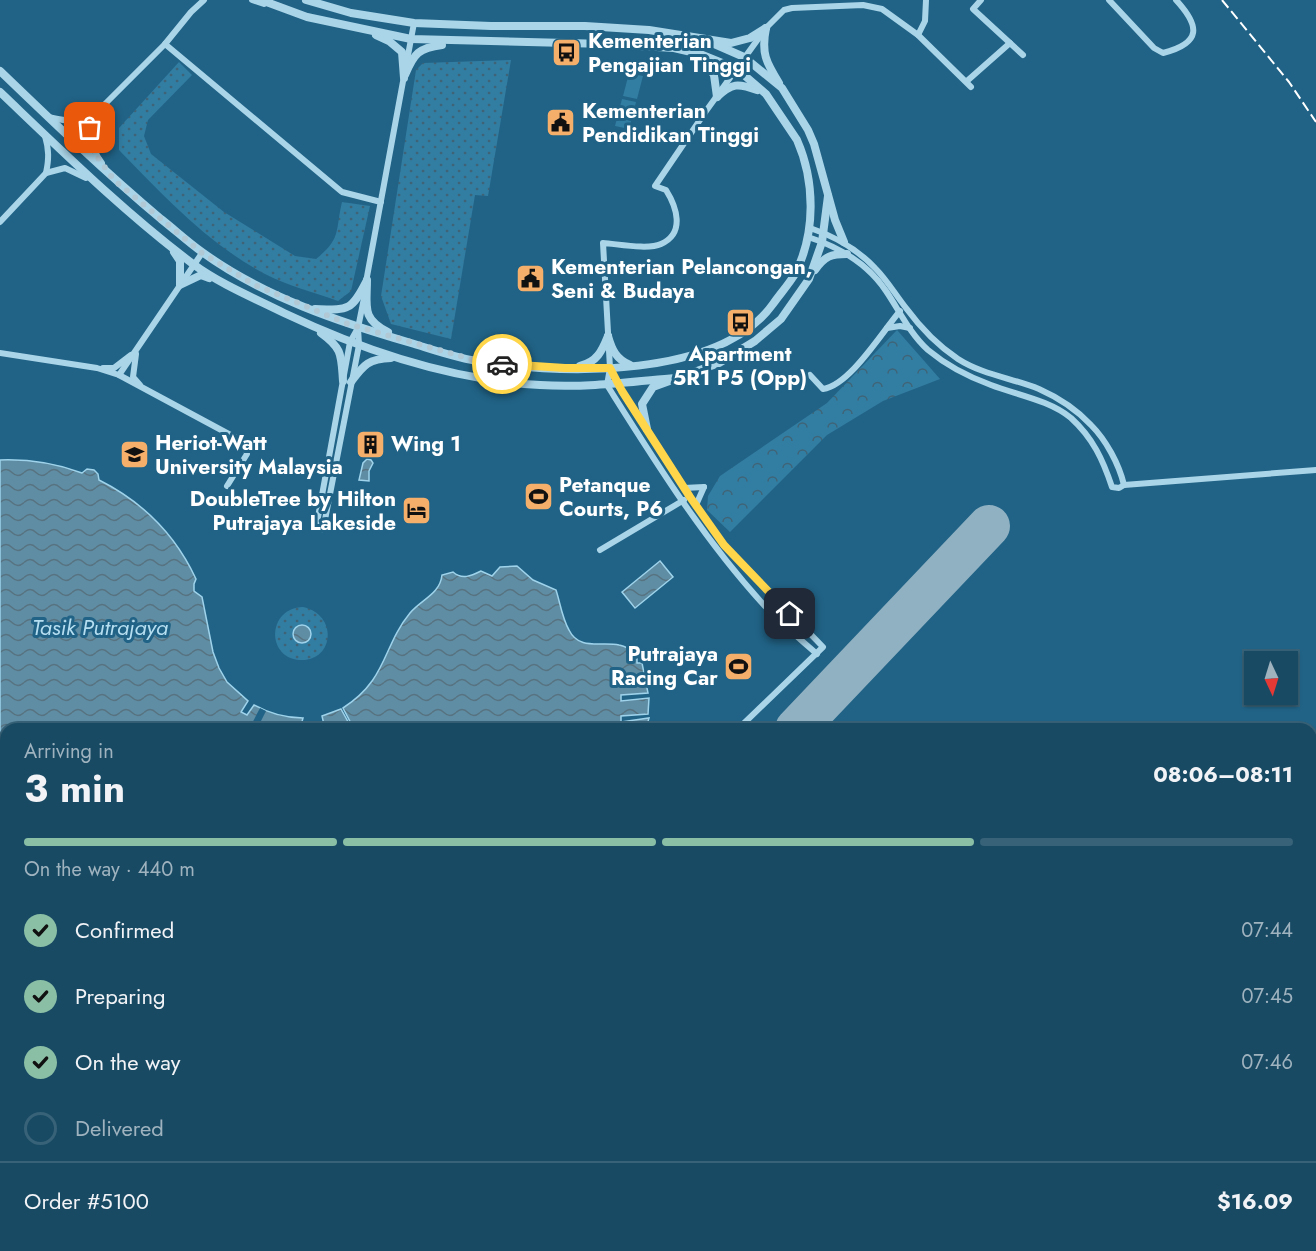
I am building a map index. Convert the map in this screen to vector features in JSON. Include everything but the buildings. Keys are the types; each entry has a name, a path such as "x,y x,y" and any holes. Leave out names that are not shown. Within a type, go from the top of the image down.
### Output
{"street":[{"path":"191,12 196,0"},
{"path":"47,117 72,122 85,120 95,114 165,44 204,0"},
{"path":"0,72 114,180 202,253 255,285 358,328 481,362 565,368 610,368 677,360 707,352 749,328 768,311 795,274 810,228 809,186 801,148 766,94 736,69 700,54 674,48 411,39 281,11 252,0"},
{"path":"261,0 308,17"},
{"path":"275,0 363,29 389,41 402,52 404,78"},
{"path":"789,0 792,8"},
{"path":"918,35 925,21 926,0"},
{"path":"981,0 973,9 1023,55"},
{"path":"1109,0 1154,48 1163,53 1183,45 1191,38 1195,30 1194,23 1176,0"},
{"path":"307,1 351,13 414,23 628,28 731,43 750,38 766,28"},
{"path":"817,654 765,606 721,555 681,502 607,385 610,368 603,243 645,246 662,244 671,236 678,214 666,190 655,186 744,57 766,28 784,10 817,5 872,6 882,9 918,35 969,84 1010,43"},
{"path":"347,381 359,345 358,328 414,23"},
{"path":"491,26 491,42"},
{"path":"766,28 763,45 766,62 808,130 837,229 844,242"},
{"path":"703,39 744,57 782,88"},
{"path":"404,78 412,57 426,47 464,42"},
{"path":"165,44 342,192 381,202"},
{"path":"700,54 714,75 717,97"},
{"path":"717,97 727,87 742,84 766,94"},
{"path":"0,92 108,192 194,265 305,323 394,358 479,378 540,385 607,385 675,378"},
{"path":"95,114 90,128 93,151 114,180"},
{"path":"44,133 49,149 46,173"},
{"path":"0,222 46,173 65,168 78,173 108,192"},
{"path":"809,279 822,242 828,196"},
{"path":"810,228 844,242 875,267 905,307 935,341 958,359 985,372 1038,389 1075,410 1092,425 1105,443 1124,484"},
{"path":"808,237 847,254 872,273 927,350 972,378 1050,406 1068,416 1084,431 1099,452 1112,487 1119,488 1124,484 1316,470"},
{"path":"170,246 180,261 180,285"},
{"path":"119,375 202,253"},
{"path":"646,429 642,404 653,387 719,363 755,342 781,319 823,258 829,255 847,254"},
{"path":"180,285 201,275 224,282"},
{"path":"309,309 340,310 349,307 357,300 367,280"},
{"path":"367,280 369,319 382,329 420,346"},
{"path":"810,375 823,388 837,385 850,373 905,307"},
{"path":"305,323 339,348 347,381"},
{"path":"886,328 900,326 910,328"},
{"path":"320,529 347,381 350,342 358,328"},
{"path":"608,336 613,352 619,359 637,366"},
{"path":"565,368 594,361 601,353 608,336"},
{"path":"0,353 97,368 114,368 137,350"},
{"path":"137,350 133,377 143,389"},
{"path":"347,381 371,360 394,358"},
{"path":"97,368 119,375 245,443 247,454 227,486"},
{"path":"610,368 617,384 724,545 823,647 744,723"},
{"path":"684,488 704,487 696,505"},
{"path":"600,550 690,497"}],"green space":[{"path":"511,60 488,196 475,195 451,339 391,324 381,296 416,70 423,63"},
{"path":"179,62 192,75 148,120 144,136 151,154 224,212 295,256 316,259 334,239 342,202 370,206 351,291 338,301 274,278 244,262 187,218 119,150 119,128"},
{"path":"629,73 643,76 637,99 623,96"},
{"path":"622,99 636,102 629,129 615,126"},
{"path":"897,330 940,379 883,401 827,435 730,532 707,510 708,496 720,476 827,403"},
{"path":"303,607 315,612 327,628 328,637 325,646 320,654 311,659 300,660 289,657 281,651 277,643 275,633 277,624 291,609","holes":["298,625 304,625 310,630 311,636 305,642 297,642 292,634"]}],"water":[{"path":"367,459 373,463 369,471 369,481 359,480 363,463"},
{"name":"Tasik Putrajaya","path":"0,460 42,462 82,473 87,469 94,470 99,480 144,510 179,548 196,579 194,591 202,597 213,652 219,668 227,682 248,701 241,712 247,715 254,705 278,715 303,718 302,723 0,723"},
{"path":"660,561 673,577 635,608 622,592"},
{"path":"517,566 533,580 556,590 567,625 573,637 579,641 619,645 637,652 637,663 642,663 648,693 621,695 621,701 649,698 648,714 621,716 621,722 649,718 648,723 351,723 343,708 369,686 401,626 410,613 434,592 441,582 442,575 453,572 460,576 467,576 481,571 492,576 500,567"},
{"path":"298,625 306,625 311,630 309,641 298,643 293,638 293,630"},
{"path":"341,709 349,723 324,723 322,716"}],"pier":[{"path":"260,708 266,711 260,723 252,723"}],"runway":[{"path":"802,723 989,526"}],"railway":[{"path":"1222,0 1289,82 1316,122"}],"way so far":[{"path":"90,128 93,151 114,180 202,253 255,285 358,328 481,362 502,364"}],"place":[{"name":"Kementerian Pengajian Tinggi","path":"567,53"},
{"name":"Kementerian Pendidikan Tinggi","path":"561,123"},
{"name":"Kementerian Pelancongan, Seni & Budaya","path":"530,279"},
{"name":"Apartment 5R1 P5 (Opp)","path":"740,323"},
{"name":"Wing 1","path":"370,444"},
{"name":"Heriot-Watt University Malaysia","path":"134,455"},
{"name":"Petanque Courts, P6","path":"538,497"},
{"name":"DoubleTree by Hilton Putrajaya Lakeside","path":"417,511"},
{"name":"Putrajaya Racing Car","path":"739,666"}],"route":[{"path":"502,364 610,368 617,384 724,545 790,614"}]}
